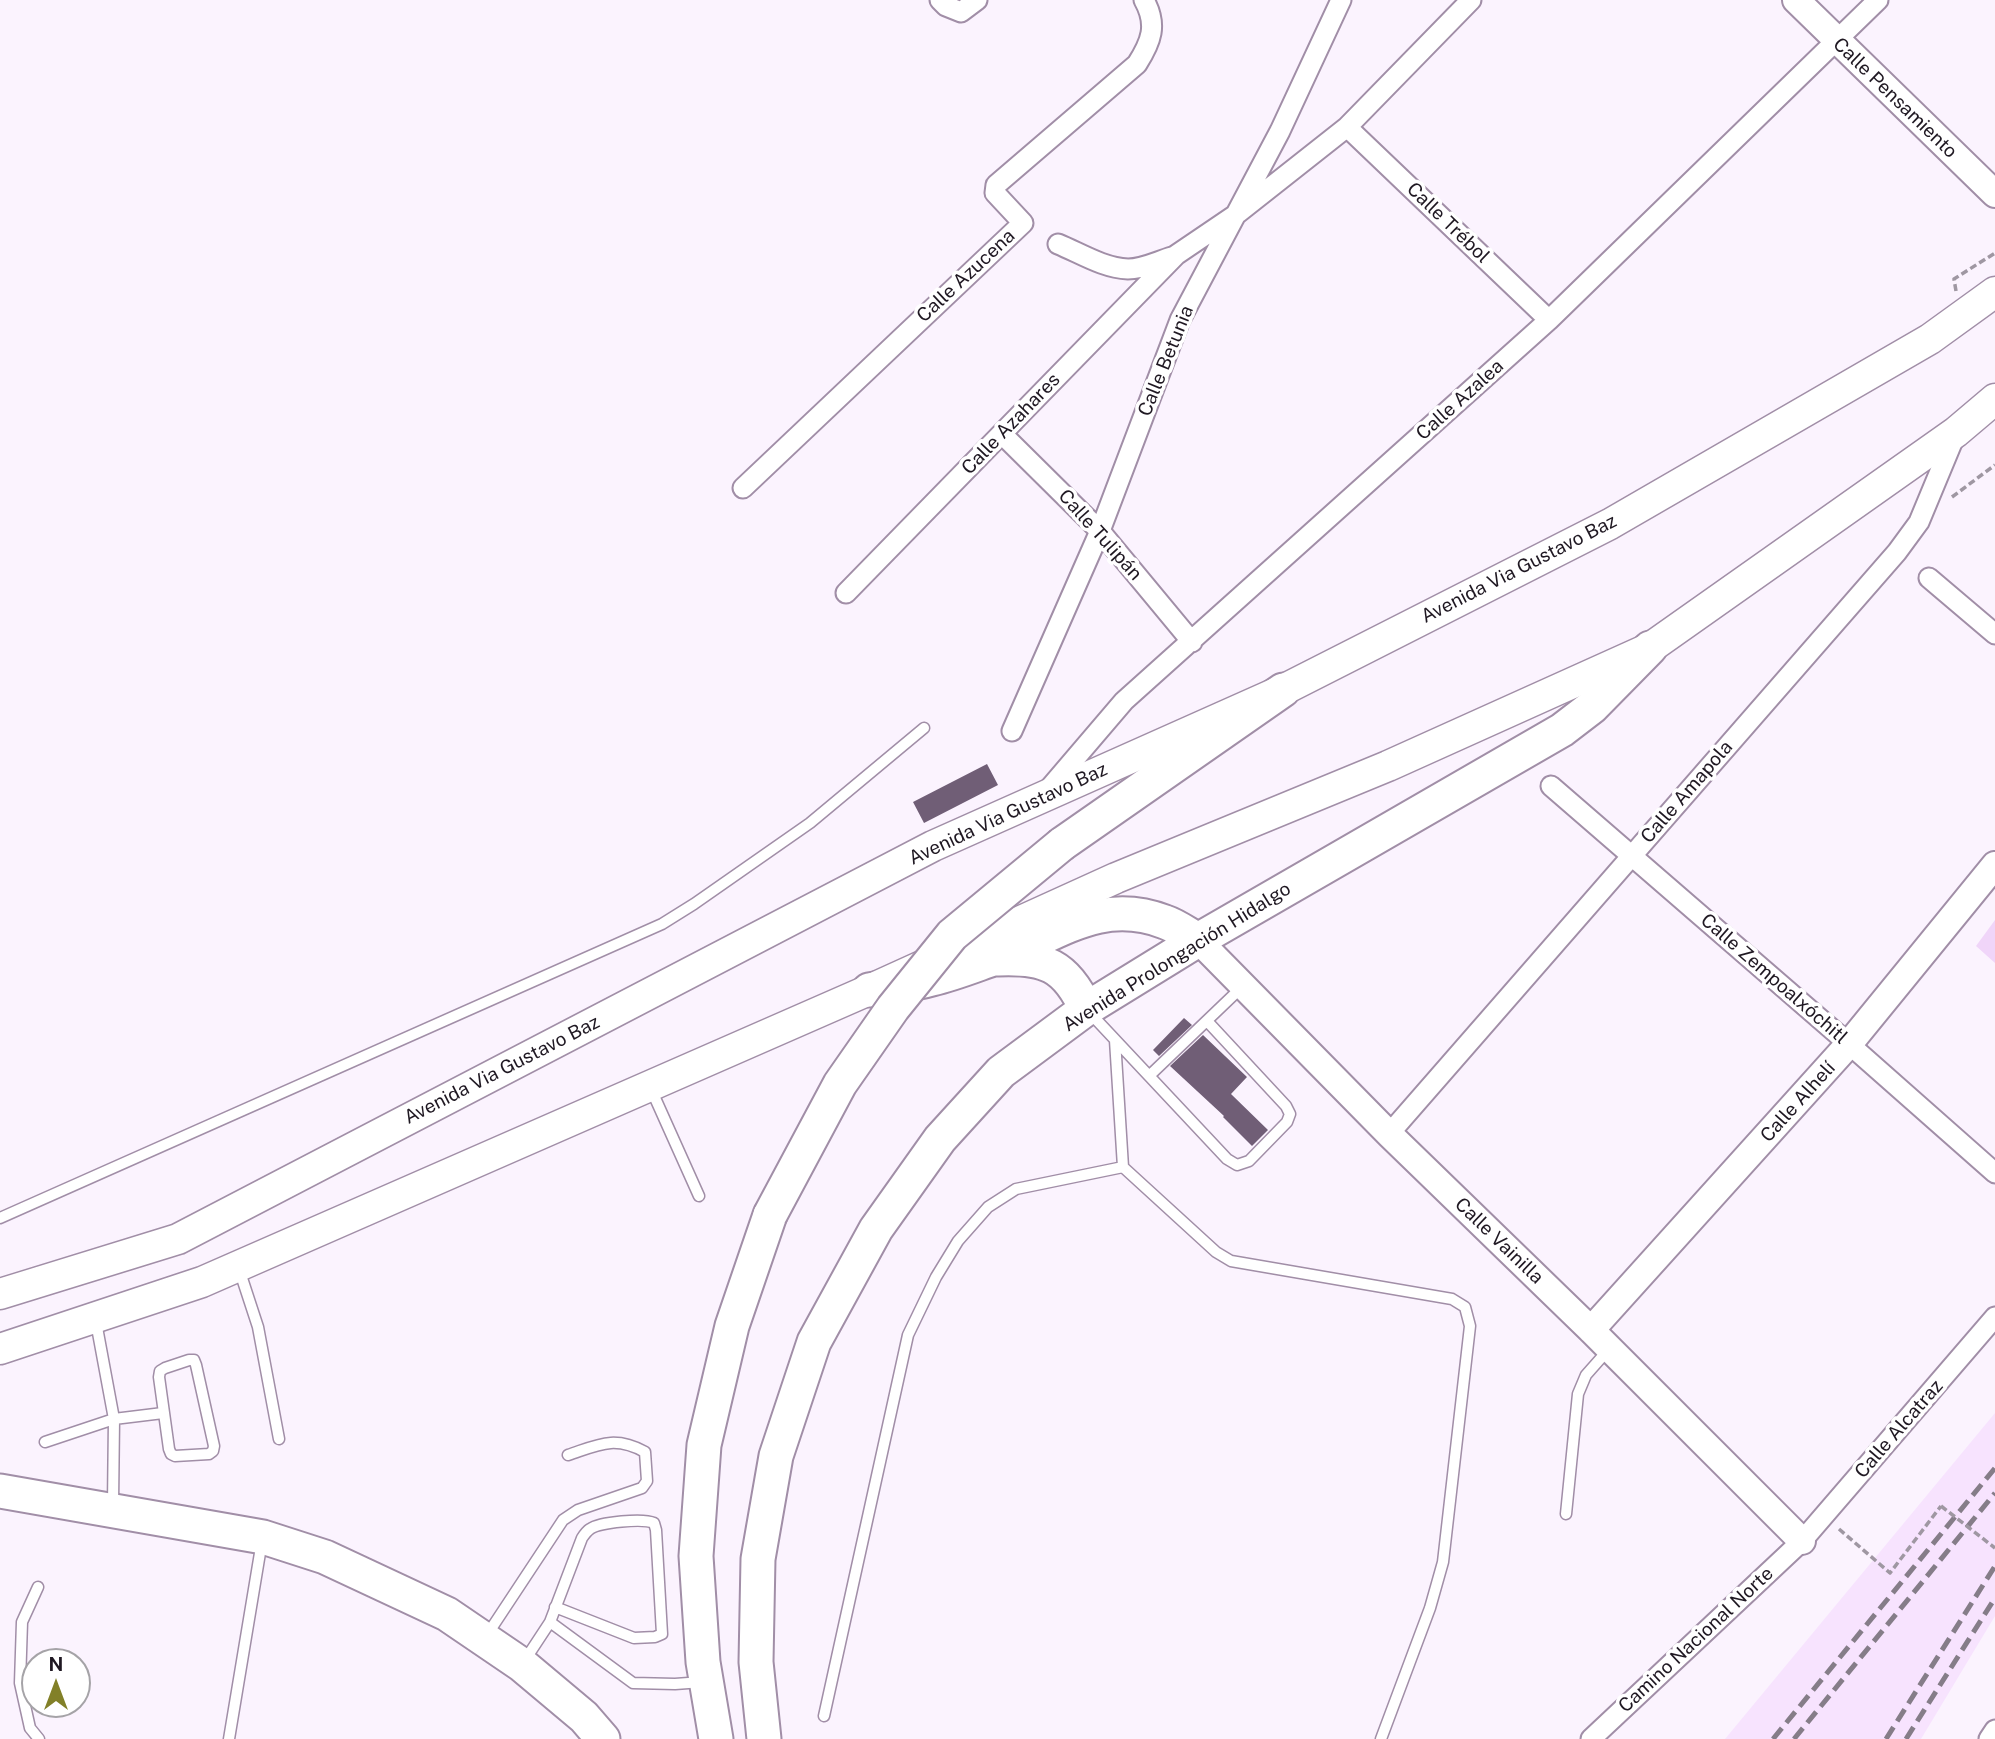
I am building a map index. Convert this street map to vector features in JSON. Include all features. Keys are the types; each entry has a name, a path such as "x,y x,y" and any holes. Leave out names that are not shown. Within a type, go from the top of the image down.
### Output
{"highway":[{"name":"Avenida Prolongación Hidalgo","path":"764,1739 756,1662 758,1559 776,1456 814,1342 876,1229 940,1139 1001,1072 1086,1009 1198,940 1562,730 1592,707 1650,648"},
{"path":"716,1739 703,1662 696,1556 704,1445 732,1326 770,1215 840,1084 893,1008 952,934 1062,844 1283,690"},
{"path":"869,989 931,980 996,959 1081,921 1102,915 1125,913 1146,916 1168,923 1198,940"},
{"path":"996,959 1037,960 1051,966 1065,975 1078,990 1086,1009"},
{"path":"0,1491 263,1537 325,1557 447,1614 522,1665 584,1717 603,1739"}],"main road":[{"name":"Avenida Via Gustavo Baz","path":"0,1294 178,1239 933,846 1283,690 1610,524 1930,339 1995,292"},
{"path":"0,1349 201,1282 1116,878 1388,766 1650,648 1956,432 1995,399"}],"street":[{"path":"940,0 946,6 961,12 978,0"},
{"name":"Calle Azucena","path":"743,488 1023,223 999,199 995,193 996,185 1137,64 1153,31 1149,9 1144,0"},
{"name":"Calle Betunia","path":"1012,731 1100,531 1180,320 1280,131 1341,0"},
{"name":"Calle Azahares","path":"846,593 1176,255 1238,213 1347,127 1471,0"},
{"name":"Calle Pensamiento","path":"1796,0 1995,194"},
{"name":"Calle Azalea","path":"1040,799 1124,701 1549,320 1878,0"},
{"name":"Calle Trébol","path":"1347,127 1549,320"},
{"name":"Calle Azahares","path":"1058,244 1098,262 1121,268 1144,266 1176,255"},
{"path":"1956,432 1995,415"},
{"name":"Calle Amapola","path":"1389,1134 1897,552 1919,522 1956,432"},
{"name":"Calle Tulipán","path":"1002,433 1100,531 1192,642"},
{"path":"1928,578 1995,634"},
{"name":"Calle Zempoalxóchitl","path":"1551,786 1995,1173"},
{"name":"Calle Alhelí","path":"1591,1330 1850,1044 1995,865"},
{"name":"Calle Vainilla","path":"1198,940 1389,1134 1591,1330 1802,1541"},
{"name":"Calle Alcatraz","path":"1802,1541 1995,1317"},
{"name":"Camino Nacional Norte","path":"1591,1739 1802,1541"},
{"path":"1989,1739 1995,1730"}],"lane":[{"path":"0,1218 662,924 810,823 924,728"},
{"path":"1149,1076 1244,986"},
{"path":"1086,1009 1227,1160 1237,1165 1249,1161 1287,1122 1290,1114 1286,1105 1207,1021"},
{"path":"1115,1040 1123,1167 1216,1252 1231,1261 1452,1298 1465,1307 1470,1326 1443,1562 1430,1608 1381,1739"},
{"path":"650,1086 699,1196"},
{"path":"824,1716 908,1335 936,1277 958,1241 988,1207 1016,1189 1123,1167"},
{"path":"238,1266 258,1327 279,1439"},
{"path":"96,1318 114,1419 113,1511"},
{"path":"1566,1514 1578,1394 1586,1375 1610,1349"},
{"path":"194,1360 213,1451 209,1454 171,1454 163,1413 160,1371 194,1360"},
{"path":"45,1442 114,1419 163,1413"},
{"path":"485,1639 563,1520 578,1510 642,1488 647,1481 645,1451 630,1444 605,1443 568,1455"},
{"path":"522,1665 550,1622 555,1607 582,1538 588,1530 597,1526 647,1520 653,1523 656,1530 662,1634 634,1638 555,1607"},
{"path":"229,1739 263,1537"},
{"path":"38,1587 22,1622 20,1682 30,1728 39,1739"},
{"path":"550,1622 633,1683 675,1684 706,1681"}],"path":[{"path":"1961,288 1955,291 1954,279 1995,253"},
{"path":"1950,498 1995,465"},
{"path":"1824,1516 1890,1573 1941,1506 1995,1548"}],"shaded area":[{"path":"1995,920 1995,963 1976,946"},
{"path":"1995,1413 1995,1616 1921,1739 1725,1739"}],"building":[{"path":"987,764 998,785 924,823 913,802"},
{"path":"1184,1018 1192,1025 1159,1056 1153,1050"},
{"path":"1203,1035 1247,1077 1231,1094 1268,1130 1252,1146 1170,1066"}],"railway":[{"path":"1773,1739 1995,1468"},
{"path":"1794,1739 1995,1493"},
{"path":"1886,1739 1995,1566"},
{"path":"1906,1739 1995,1598"}]}
